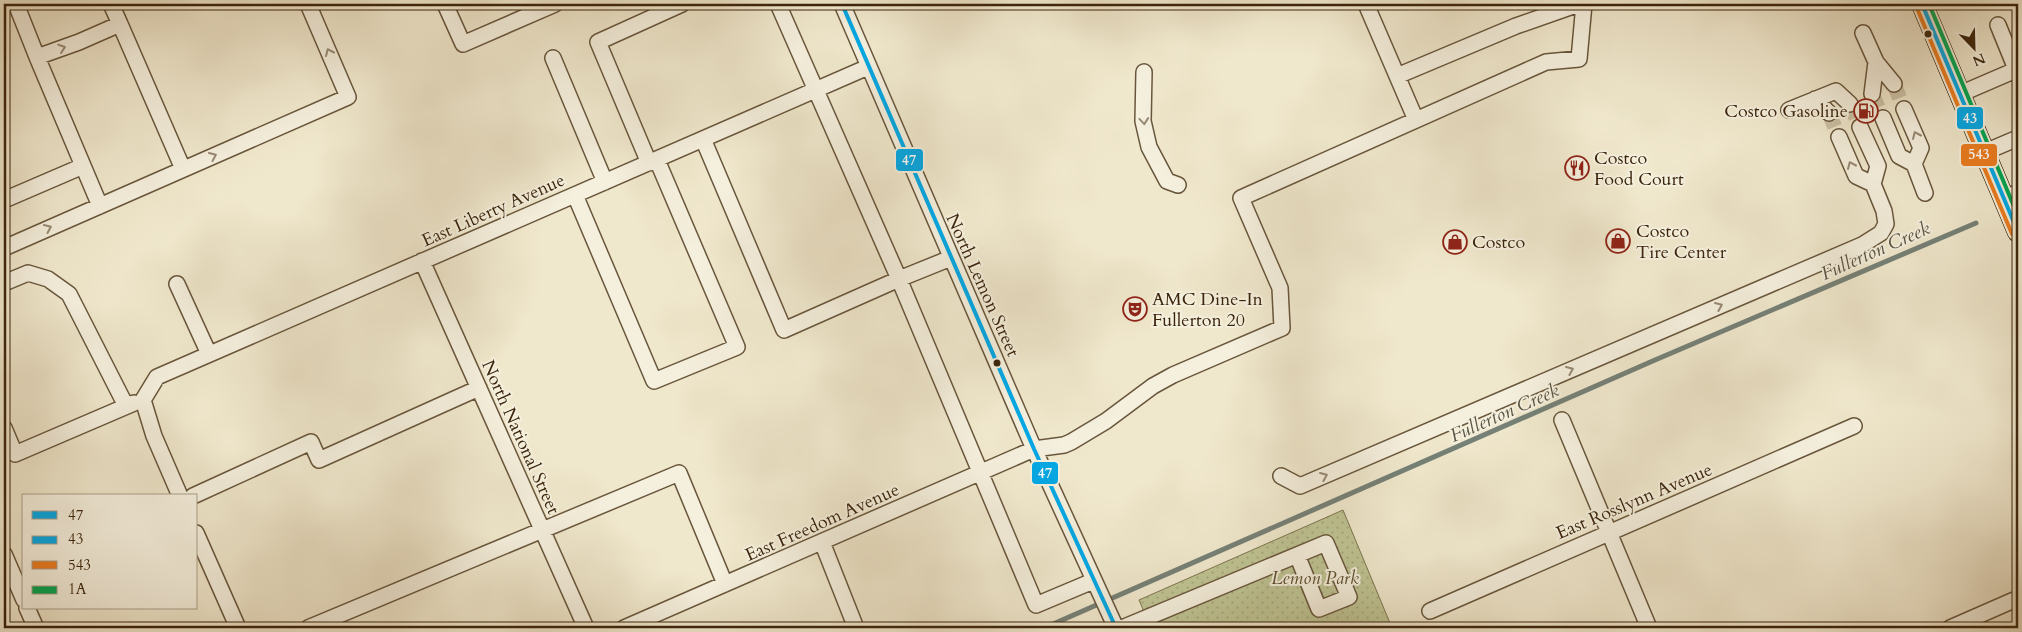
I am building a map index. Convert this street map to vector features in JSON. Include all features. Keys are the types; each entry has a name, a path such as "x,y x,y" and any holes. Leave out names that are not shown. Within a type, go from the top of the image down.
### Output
{"main road":[{"path":"1922,4 1984,152 2011,196 2018,232"}],"street":[{"path":"16,4 100,206"},
{"path":"111,4 183,169"},
{"path":"4,248 348,97 308,4"},
{"path":"445,4 463,44 555,4"},
{"path":"575,195 654,381 737,347 598,42 682,4"},
{"path":"778,4 899,279 1036,605 1093,580"},
{"name":"North Lemon Street","path":"842,4 1034,449 1113,622"},
{"path":"1366,4 1416,120 1546,62 1579,59 1584,4"},
{"path":"1397,76 1516,26 1579,4"},
{"path":"37,57 79,42 120,24"},
{"path":"1960,94 2018,71 1998,24"},
{"path":"1863,33 1876,62 1894,84"},
{"path":"553,58 605,182"},
{"path":"1872,94 1876,62"},
{"name":"East Liberty Avenue","path":"143,400 156,377 868,67"},
{"path":"1144,72 1143,121 1149,147 1167,181 1178,185"},
{"path":"1789,110 1836,91 1850,104"},
{"path":"1815,99 1829,113"},
{"path":"1904,108 1922,148 1914,164"},
{"path":"1882,118 1899,156 1914,164 1925,193"},
{"name":"East Freedom Avenue","path":"624,628 1034,449 1064,445 1071,442 1106,420 1153,386 1282,328 1280,288 1241,198 1416,120"},
{"path":"1281,476 1300,486 1862,245 1880,233 1886,224 1884,211 1873,184 1878,166 1860,127"},
{"path":"1839,137 1856,176 1873,184"},
{"path":"1984,152 2018,138"},
{"path":"703,139 784,330 951,258"},
{"path":"4,200 83,166"},
{"name":"North National Street","path":"422,261 586,628"},
{"path":"4,283 28,273 48,279 69,294 126,406"},
{"path":"177,284 209,354"},
{"path":"197,494 311,442 319,460 479,388"},
{"path":"4,428 15,454 143,400 154,436 179,494"},
{"path":"1562,420 1649,628"},
{"name":"East Rosslynn Avenue","path":"1430,611 1854,426"},
{"path":"308,628 679,472 725,584"},
{"path":"198,538 238,628"},
{"path":"822,542 856,628"},
{"path":"4,554 22,595"},
{"path":"1122,628 1297,555"},
{"path":"1950,628 2014,600"},
{"path":"28,610 36,628"}],"green space":[{"name":"Lemon Park","path":"1343,510 1392,628 1151,628 1139,600"}],"waterway":[{"name":"Fullerton Creek","path":"1044,628 1655,360 1976,223"}],"tunnel":[{"path":"1894,84 1904,109"},
{"path":"1872,94 1883,118"},
{"path":"1850,104 1860,127"},
{"path":"1829,113 1839,137"}],"transit line":[{"name":"47","path":"842,4 1034,449 1116,628"},
{"name":"43","path":"1922,4 2018,232"},
{"name":"1A","path":"1929,4 2018,216"},
{"name":"543","path":"1916,6 2012,234"}],"place":[{"name":"Costco Gasoline","path":"1866,111"},
{"name":"Costco Food Court","path":"1577,168"},
{"name":"Costco Tire Center","path":"1618,241"},
{"name":"Costco","path":"1455,242"},
{"name":"AMC Dine-In Fullerton 20","path":"1135,309"}]}
